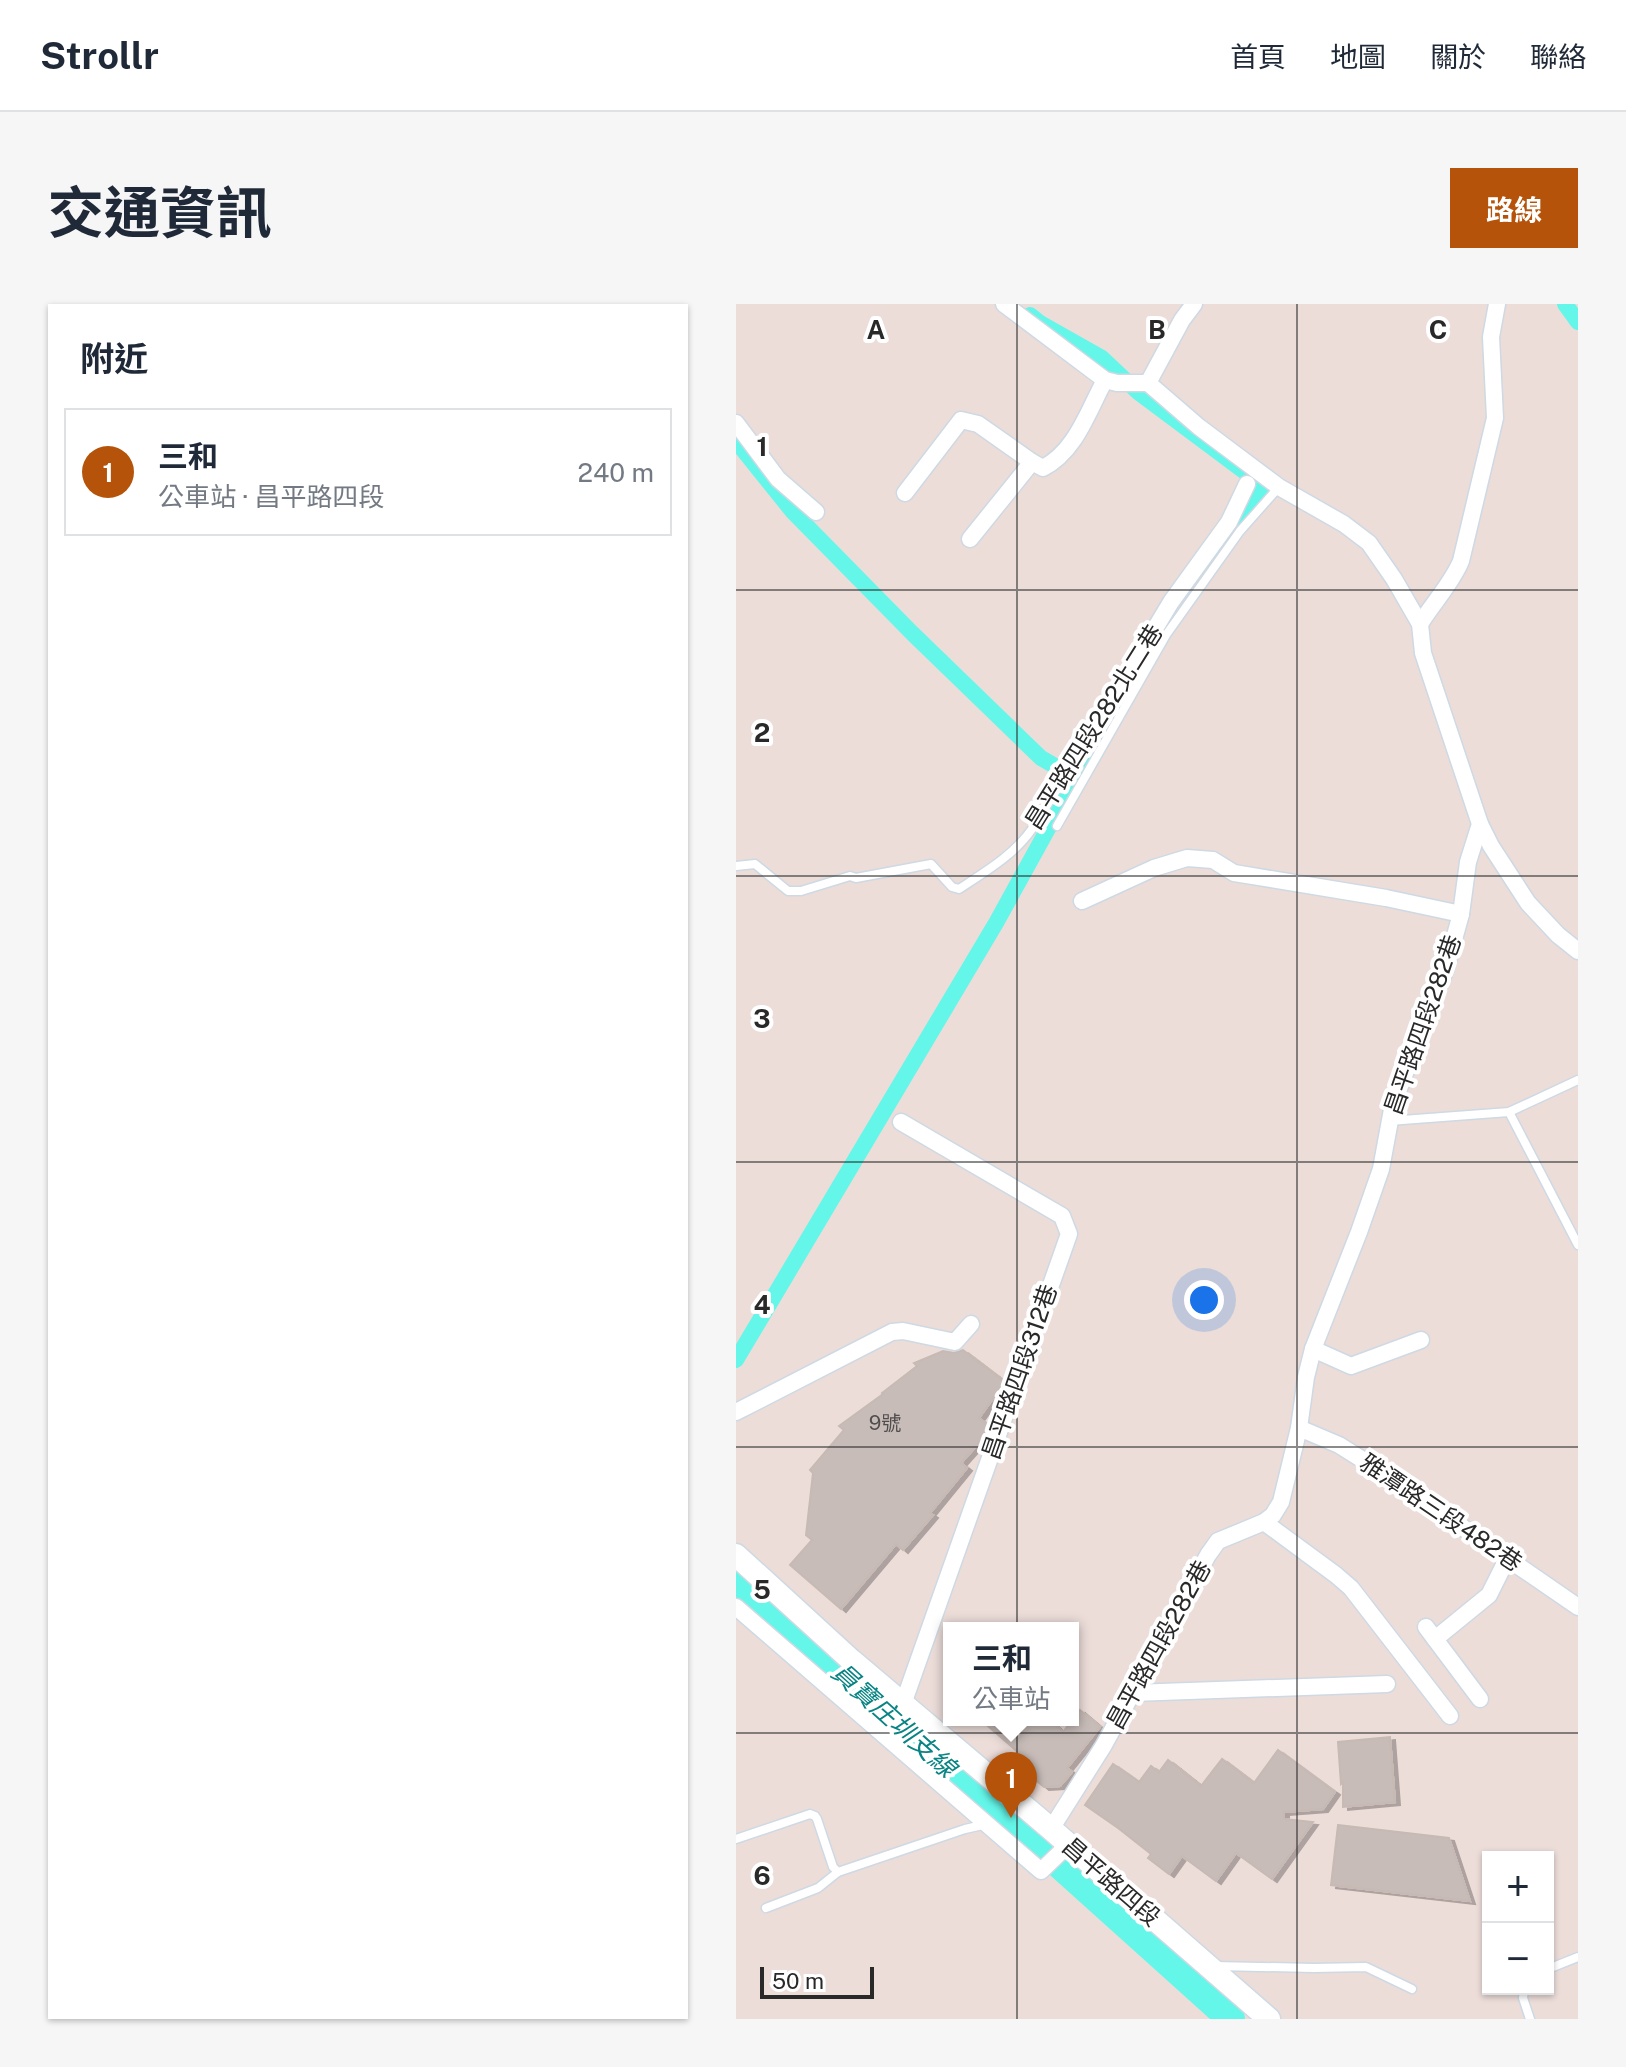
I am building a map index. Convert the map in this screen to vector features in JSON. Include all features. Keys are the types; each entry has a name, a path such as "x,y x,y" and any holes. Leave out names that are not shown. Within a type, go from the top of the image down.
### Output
{"street":[{"path":"1004,304 1111,382 1143,382 1199,427 1251,475 1279,487 1344,524 1369,543 1420,624 1423,653 1480,824 1491,846 1528,903 1578,951"},
{"path":"1143,382 1194,304"},
{"path":"1420,624 1455,575 1461,561 1495,418 1491,337 1497,304"},
{"path":"905,493 961,420 978,424 1043,468 1057,461 1074,441 1111,382"},
{"path":"736,423 778,479 816,512"},
{"path":"970,539 1032,462"},
{"name":"昌平路四段282北二巷","path":"1058,785 1171,602 1229,522 1251,475"},
{"name":"昌平路四段282巷","path":"1051,1829 1104,1745 1208,1555 1218,1541 1264,1522 1281,1502 1299,1428 1313,1349 1381,1169 1393,1104 1446,968 1461,914 1468,862 1480,824"},
{"path":"1082,901 1154,868 1187,858 1213,860 1234,873 1386,898 1461,914"},
{"path":"1558,935 1578,933"},
{"name":"昌平路四段312巷","path":"901,1122 1062,1216 1069,1234 903,1704"},
{"path":"736,1412 892,1332 903,1331 955,1342 971,1324"},
{"path":"1313,1349 1351,1366 1421,1340"},
{"name":"雅潭路三段482巷","path":"1299,1428 1339,1445 1371,1465 1578,1607"},
{"path":"1264,1522 1351,1588 1450,1716"},
{"name":"昌平路四段","path":"736,1555 851,1660 1269,2019"},
{"path":"1480,1699 1431,1633 1489,1595 1507,1559"},
{"path":"736,1607 1041,1871 1068,1845"},
{"path":"1133,1693 1387,1684"}],"lane":[{"path":"1057,826 1166,635 1240,531 1279,487"},
{"path":"1149,639 1166,635"},
{"name":"昌平路四段282北二巷","path":"736,866 755,864 788,891 801,891 850,876 856,878 931,864 952,887 959,889 993,867 1026,838 1058,785"},
{"path":"1388,1121 1509,1112 1578,1080"},
{"path":"1509,1112 1578,1245"},
{"path":"736,1839 810,1814 817,1819 833,1867 838,1872"},
{"path":"766,1908 818,1888 838,1872 988,1824"},
{"path":"1554,1967 1578,1957"},
{"path":"1206,1966 1366,1967 1412,1989"},
{"path":"1523,1995 1530,2019"}],"building":[{"path":"963,1350 1005,1382 979,1418 989,1426 987,1434 961,1463 967,1468 930,1513 933,1515 903,1550 896,1544 841,1609 790,1565 812,1540 806,1535 813,1473 810,1470 844,1430 839,1426 917,1366 914,1363 943,1351 954,1353"},
{"path":"1079,1711 1100,1727 1067,1768 1072,1772 1060,1786 1044,1787 1020,1767 1026,1759 988,1726 1056,1726 1063,1732 1068,1726 1079,1726"},
{"path":"1390,1737 1395,1802 1343,1807 1338,1742"},
{"path":"1278,1750 1335,1792 1323,1809 1284,1812 1284,1819 1313,1822 1272,1879 1236,1853 1216,1881 1182,1856 1169,1874 1148,1858 1151,1854 1085,1805 1113,1764 1139,1782 1151,1766 1159,1772 1168,1760 1201,1786 1222,1759 1254,1783"},
{"path":"1338,1825 1449,1838 1470,1901 1331,1885"}],"waterway":[{"path":"1565,304 1578,322"},
{"path":"1030,315 1102,358 1138,392 1264,486 1229,533"},
{"path":"736,441 793,512 912,633 1041,758 1076,778"},
{"path":"736,1360 996,923 1144,662"},
{"name":"員寶庄圳支線","path":"736,1581 1231,2019"}],"place":[{"name":"三和","path":"1011,1818"}]}
